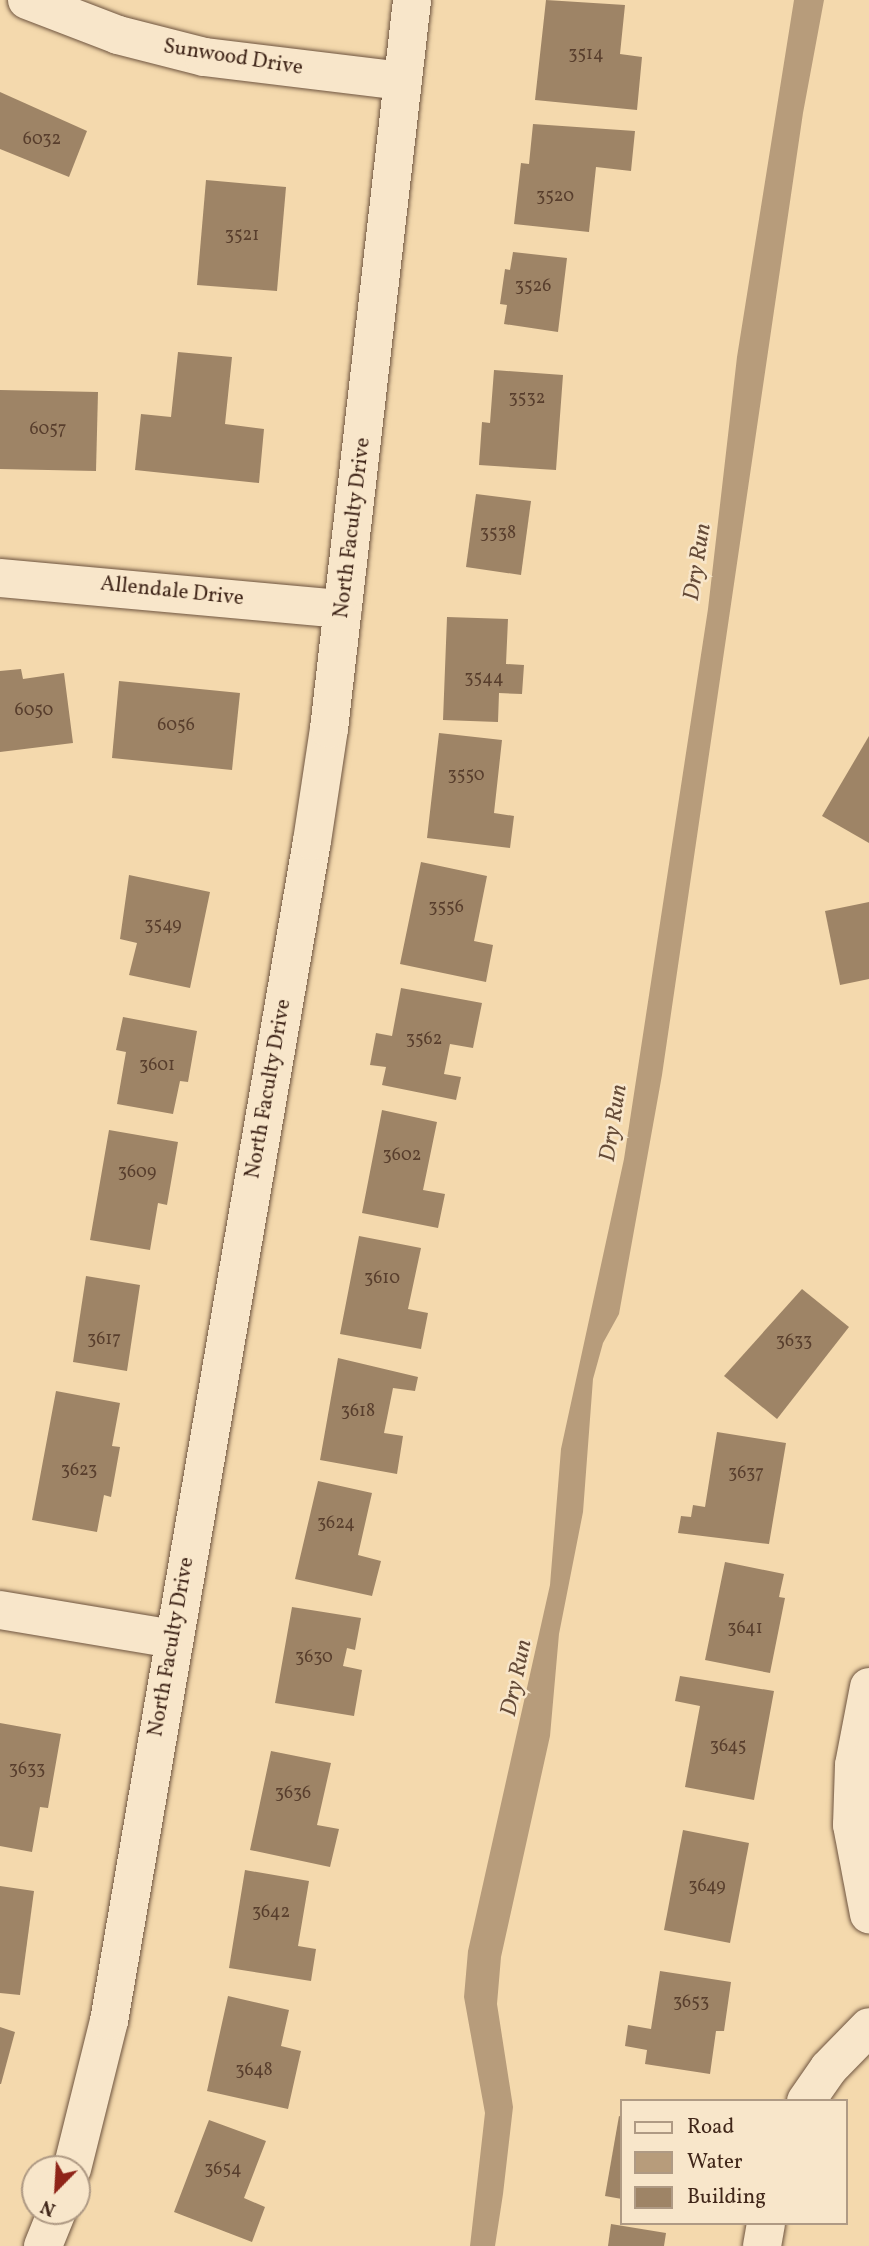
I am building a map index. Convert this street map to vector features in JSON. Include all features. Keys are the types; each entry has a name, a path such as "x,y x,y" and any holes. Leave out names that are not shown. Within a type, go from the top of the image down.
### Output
{"street":[{"name":"Sunwood Drive","path":"27,0 118,35 204,57 403,81"},
{"name":"North Faculty Drive","path":"76,2155 109,2021 313,841 343,609 412,0"},
{"name":"Allendale Drive","path":"0,578 343,609"},
{"path":"0,1610 173,1639"},
{"path":"869,1687 854,1765 852,1825 869,1914"},
{"path":"807,2099 829,2068 869,2027"},
{"path":"43,2246 51,2225"},
{"path":"762,2246 766,2225"}],"water":[{"name":"Dry Run","path":"794,0 824,0 803,113 662,1075 619,1314 603,1343 593,1379 583,1512 559,1634 550,1736 501,1957 497,2004 513,2107 495,2246 470,2246 485,2113 464,1997 468,1951 550,1585 561,1449 624,1159 708,609 737,357"}],"building":[{"path":"546,0 625,5 620,54 642,57 637,110 535,100"},
{"path":"0,92 87,131 69,177 0,149"},
{"path":"533,124 635,131 631,171 596,167 589,232 514,224 521,163 529,164"},
{"path":"206,180 286,187 277,291 197,285"},
{"path":"513,252 567,258 558,332 504,324 507,305 500,304 505,269 510,270"},
{"path":"178,352 232,357 225,424 264,429 259,483 135,470 141,414 171,417"},
{"path":"494,370 563,375 556,470 479,465 482,422 490,423"},
{"path":"0,390 98,392 96,471 0,469"},
{"path":"476,494 531,501 521,575 466,567"},
{"path":"447,617 508,619 506,664 524,665 522,694 499,693 498,722 443,720"},
{"path":"21,669 23,679 64,673 73,743 0,752 0,671"},
{"path":"119,681 240,693 232,770 112,758"},
{"path":"439,733 502,740 494,813 514,816 510,848 427,838"},
{"path":"869,736 869,843 822,816"},
{"path":"421,862 487,876 474,941 493,945 486,982 400,964"},
{"path":"129,875 210,892 190,988 129,975 137,943 120,939"},
{"path":"869,902 869,979 840,985 825,911"},
{"path":"401,988 482,1003 473,1048 450,1044 444,1074 461,1077 456,1100 382,1085 386,1067 370,1065 376,1033 392,1036"},
{"path":"123,1017 197,1031 188,1082 180,1081 173,1114 117,1104 126,1052 116,1050"},
{"path":"382,1110 437,1122 423,1190 445,1194 438,1228 362,1213"},
{"path":"109,1130 178,1142 167,1205 158,1203 150,1250 90,1240"},
{"path":"359,1236 421,1248 408,1309 428,1313 421,1349 340,1334"},
{"path":"86,1276 140,1285 127,1371 73,1362"},
{"path":"802,1289 849,1327 777,1419 724,1376"},
{"path":"338,1358 418,1377 415,1391 393,1388 384,1433 403,1436 397,1474 320,1460"},
{"path":"56,1391 120,1403 112,1446 120,1447 111,1497 104,1495 97,1532 32,1520"},
{"path":"717,1432 786,1443 769,1544 678,1533 681,1516 691,1517 693,1505 705,1507"},
{"path":"318,1481 372,1493 358,1555 381,1561 372,1596 295,1579"},
{"path":"725,1562 784,1574 779,1597 785,1598 770,1673 705,1660"},
{"path":"292,1607 361,1618 355,1650 347,1648 343,1666 362,1670 354,1716 275,1703"},
{"path":"680,1676 774,1691 754,1800 685,1787 700,1706 675,1701"},
{"path":"0,1723 61,1734 48,1808 40,1807 32,1852 0,1846"},
{"path":"271,1751 331,1763 317,1825 339,1829 330,1867 250,1850"},
{"path":"683,1830 749,1843 730,1943 664,1930"},
{"path":"245,1870 309,1881 298,1946 316,1949 311,1981 229,1968"},
{"path":"0,1886 34,1891 20,1995 0,1993"},
{"path":"660,1971 731,1982 724,2031 716,2031 710,2074 645,2064 647,2050 625,2046 628,2025 651,2029"},
{"path":"228,1996 289,2010 281,2046 301,2051 288,2109 207,2091"},
{"path":"0,2027 15,2032 1,2084 0,2084"},
{"path":"619,2116 620,2199 605,2196"},
{"path":"209,2120 266,2141 244,2198 265,2207 252,2242 174,2212"},
{"path":"611,2224 666,2233 664,2246 608,2246"}]}
